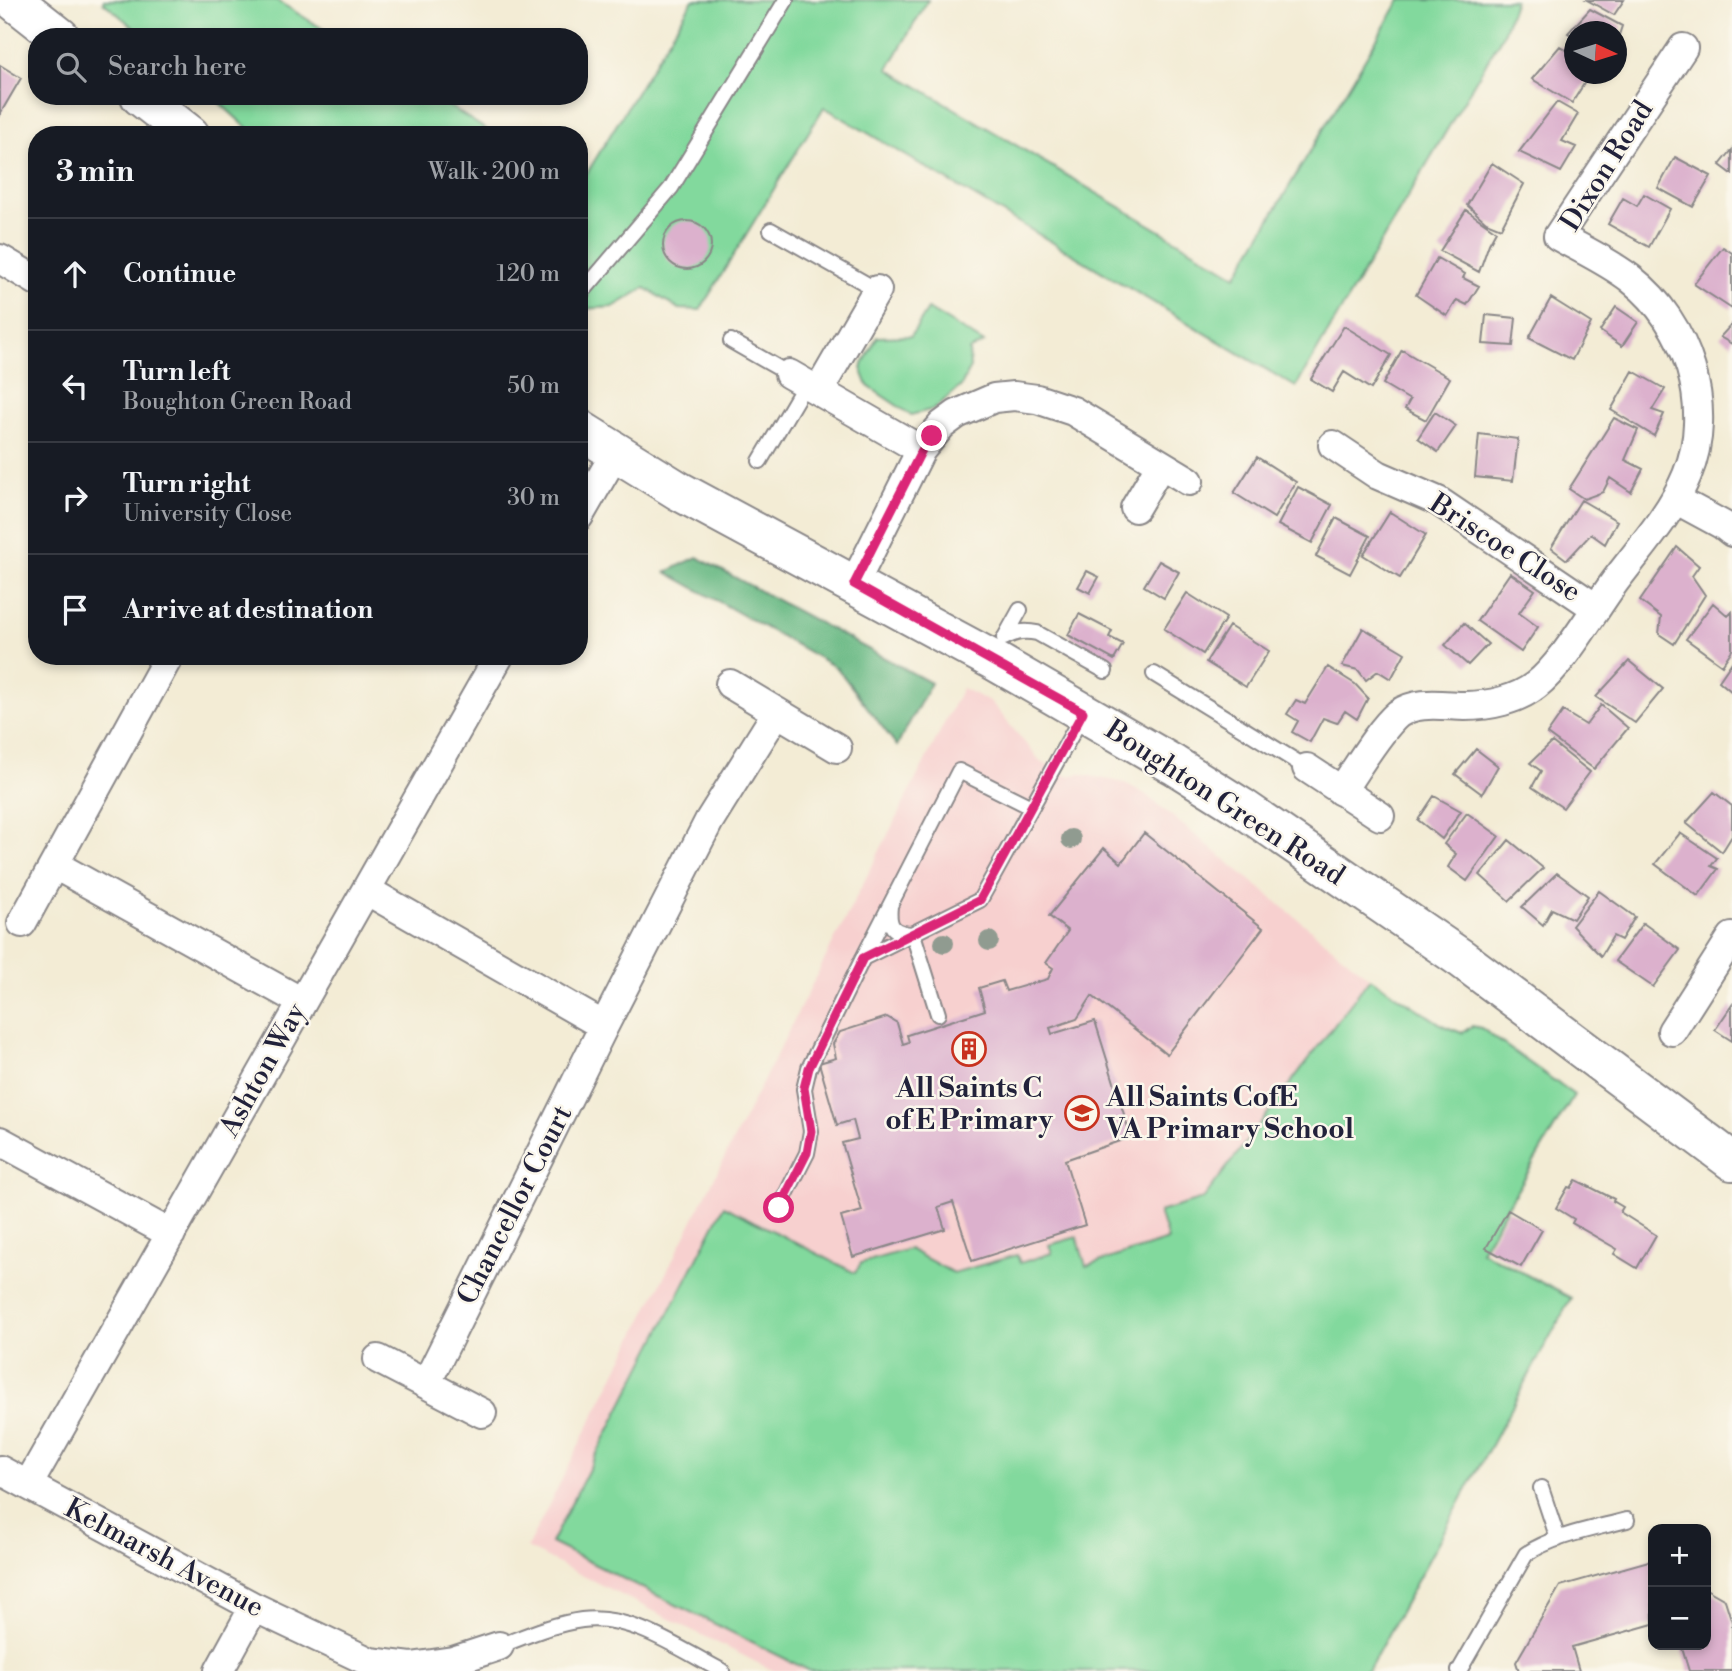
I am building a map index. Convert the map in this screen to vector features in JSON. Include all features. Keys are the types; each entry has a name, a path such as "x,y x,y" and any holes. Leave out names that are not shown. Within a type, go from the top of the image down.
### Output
{"street":[{"name":"Dixon Road","path":"1675,499 1688,474 1699,424 1693,380 1676,331 1655,300 1632,280 1558,236 1683,48"},
{"path":"151,105 178,126"},
{"path":"0,259 28,276"},
{"path":"877,290 804,382 922,450"},
{"path":"854,584 922,450 942,425 957,414 994,398 1014,397 1047,401 1073,411 1189,481"},
{"name":"Boughton Green Road","path":"588,435 703,504 854,584 999,649 1083,712 1241,807 1404,919 1732,1161"},
{"name":"Briscoe Close","path":"1333,445 1378,475 1438,501 1595,608 1675,499"},
{"path":"588,500 616,452"},
{"path":"1135,508 1161,464"},
{"path":"1675,499 1732,532"},
{"path":"1341,791 1388,724 1399,713 1432,704 1469,706 1499,702 1519,695 1536,685 1557,663 1595,608"},
{"path":"22,923 164,665"},
{"name":"Ashton Way","path":"28,1485 494,665"},
{"path":"730,684 837,748"},
{"name":"Chancellor Court","path":"426,1384 709,821 777,712"},
{"path":"1307,768 1380,816"},
{"path":"55,865 302,1002"},
{"path":"366,891 604,1026"},
{"path":"1672,1031 1732,937"},
{"path":"0,1141 171,1234"},
{"path":"378,1359 482,1413"},
{"name":"Kelmarsh Avenue","path":"0,1470 254,1607 370,1662 411,1667 453,1661 499,1646"},
{"path":"219,1671 254,1607"}],"lane":[{"path":"588,285 671,188 786,0"},
{"path":"771,230 877,290"},
{"path":"731,341 804,382 760,461"},
{"path":"999,649 1020,610"},
{"path":"999,649 1016,632 1037,633 1105,671"},
{"path":"1154,674 1307,768"},
{"path":"863,958 980,900 1083,712"},
{"path":"779,1208 807,1153 811,1131 804,1088 809,1068 960,771 1031,807"},
{"path":"890,905 889,919 894,928 902,933 913,933"},
{"path":"913,933 938,1014"},
{"path":"1541,1488 1558,1539"},
{"path":"1459,1671 1526,1554 1539,1545 1627,1520"},
{"path":"499,1646 584,1619 614,1622 640,1629 722,1671"}],"shaded area":[{"name":"All Saints CofE VA Primary School","path":"962,688 991,702 1040,761 1067,776 1080,774 1125,783 1145,794 1370,978 1444,1026 1463,1033 1369,1192 1571,1298 1368,1671 774,1671 527,1548"}],"green space":[{"path":"276,0 321,28 134,28 103,2"},
{"path":"693,0 928,0 888,69 1236,276 1400,0 1515,0 1502,36 1296,387 824,107 700,310 679,309 645,288 613,307 588,309 588,171"},
{"path":"222,105 447,105 481,126 245,126"},
{"path":"928,309 984,343 969,350 970,369 961,386 934,409 911,415 868,386 861,368 877,337 911,336"},
{"path":"697,557 931,683 897,746 837,668 666,572"},
{"name":"All Saints CofE VA Primary School","path":"1370,978 1444,1026 1462,1033 1472,1026 1481,1028 1574,1095 1481,1251 1571,1298 1368,1671 810,1671 551,1543 724,1206 855,1273 861,1263 909,1249 953,1273 1017,1255 1020,1263 1052,1253 1049,1245 1077,1237 1086,1266 1168,1240 1159,1212 1203,1199"}],"building":[{"path":"1587,0 1624,0 1614,15"},
{"path":"1590,9 1613,21 1579,21"},
{"path":"1560,46 1564,49 1564,84 1584,84 1572,103 1532,79"},
{"path":"0,65 21,78 0,114"},
{"path":"1557,102 1578,114 1562,141 1576,147 1561,172 1519,152"},
{"path":"1732,150 1732,174 1720,165"},
{"path":"1675,157 1711,176 1693,207 1658,188"},
{"path":"1492,163 1524,184 1501,228 1486,222 1467,205"},
{"path":"1644,194 1670,209 1649,247 1608,224 1623,198 1637,206"},
{"path":"1466,210 1496,231 1479,272 1440,251"},
{"path":"687,221 704,228 711,245 704,262 687,269 670,262 663,245 670,228"},
{"path":"1723,247 1732,253 1732,309 1694,284"},
{"path":"1437,258 1465,274 1463,278 1479,286 1467,305 1457,300 1447,316 1416,295"},
{"path":"1551,298 1591,323 1572,360 1529,338"},
{"path":"1616,307 1638,322 1622,346 1600,331"},
{"path":"1486,315 1516,318 1513,346 1483,344"},
{"path":"1732,324 1732,344 1720,337"},
{"path":"1344,326 1391,355 1371,389 1344,372 1332,392 1311,379"},
{"path":"1402,350 1450,378 1426,420 1405,409 1410,400 1383,384"},
{"path":"1633,371 1665,389 1652,410 1664,414 1654,436 1611,410"},
{"path":"1435,412 1456,426 1438,452 1418,438"},
{"path":"1614,418 1638,430 1625,460 1643,469 1631,492 1610,478 1603,492 1584,499 1569,489"},
{"path":"1479,434 1518,439 1513,481 1475,477"},
{"path":"1257,457 1296,482 1274,518 1234,493"},
{"path":"1298,487 1332,505 1312,543 1278,525"},
{"path":"1581,500 1617,521 1605,544 1591,534 1567,560 1551,548"},
{"path":"1390,512 1426,535 1400,578 1363,555"},
{"path":"1336,518 1370,536 1350,574 1316,556"},
{"path":"1677,547 1699,566 1692,576 1705,595 1674,644 1659,634 1661,617 1640,601"},
{"path":"1159,561 1179,572 1164,598 1144,586"},
{"path":"1087,571 1099,577 1090,593 1078,587"},
{"path":"1510,573 1535,590 1519,613 1538,627 1521,652 1477,621"},
{"path":"1187,593 1226,618 1203,654 1164,629"},
{"path":"1713,603 1728,616 1732,612 1732,650 1722,665 1686,639"},
{"path":"1079,614 1112,631 1109,637 1123,644 1114,660 1068,635"},
{"path":"1464,623 1488,644 1468,665 1445,645"},
{"path":"1229,626 1269,651 1246,687 1206,662"},
{"path":"1363,628 1405,653 1391,679 1378,671 1366,680 1358,670 1342,666"},
{"path":"1629,661 1663,689 1635,723 1596,697"},
{"path":"1732,662 1732,692 1719,681"},
{"path":"1328,667 1355,684 1368,698 1357,719 1345,711 1337,723 1323,718 1310,742 1292,732 1298,721 1287,714 1296,700 1305,704"},
{"path":"1601,705 1628,728 1594,769 1547,734 1563,711 1586,725"},
{"path":"1552,742 1590,772 1563,808 1532,787 1541,771 1530,763"},
{"path":"1476,749 1498,766 1482,794 1455,774"},
{"path":"1714,792 1732,806 1732,836 1722,852 1686,823"},
{"path":"1434,796 1461,811 1442,839 1418,820"},
{"path":"1467,813 1499,836 1467,881 1448,867 1456,854 1444,844"},
{"name":"All Saints C of E Primary","path":"1144,833 1263,928 1167,1054 1092,996 1077,1019 1050,1028 1052,1034 1095,1021 1131,1137 1065,1160 1085,1225 972,1261 953,1202 938,1207 945,1229 853,1257 841,1217 862,1211 842,1143 858,1139 853,1120 837,1125 819,1063 836,1058 833,1044 840,1032 887,1017 897,1023 903,1044 909,1042 907,1035 985,1010 979,988 1002,981 1006,991 1048,979 1053,968 1046,963 1068,931 1049,916 1104,848 1121,863"},
{"path":"1680,833 1717,858 1711,866 1718,869 1698,896 1655,864"},
{"path":"1509,840 1543,868 1509,901 1480,875"},
{"path":"1557,873 1588,896 1573,919 1552,909 1543,925 1522,907"},
{"path":"1599,891 1635,917 1621,940 1613,936 1601,956 1572,926"},
{"path":"1643,923 1680,950 1653,987 1615,961"},
{"path":"1732,1005 1732,1041 1715,1030"},
{"path":"1576,1180 1614,1199 1613,1201 1623,1207 1620,1212 1656,1235 1637,1268 1614,1254 1617,1249 1572,1223 1574,1219 1556,1208 1568,1187 1571,1188"},
{"path":"1508,1210 1542,1230 1521,1267 1486,1248"},
{"path":"1648,1561 1648,1625 1572,1647 1579,1671 1519,1671 1516,1662 1560,1586"},
{"path":"1711,1592 1725,1600 1732,1622 1732,1671 1689,1671 1683,1650 1711,1650"}],"place":[{"name":"All Saints C of E Primary","path":"969,1049"},
{"name":"All Saints CofE VA Primary School","path":"1082,1113"}],"route":[{"path":"779,1208 807,1153 811,1131 804,1088 809,1068 863,958 980,900 1083,712 854,584 922,450 932,436"}]}
